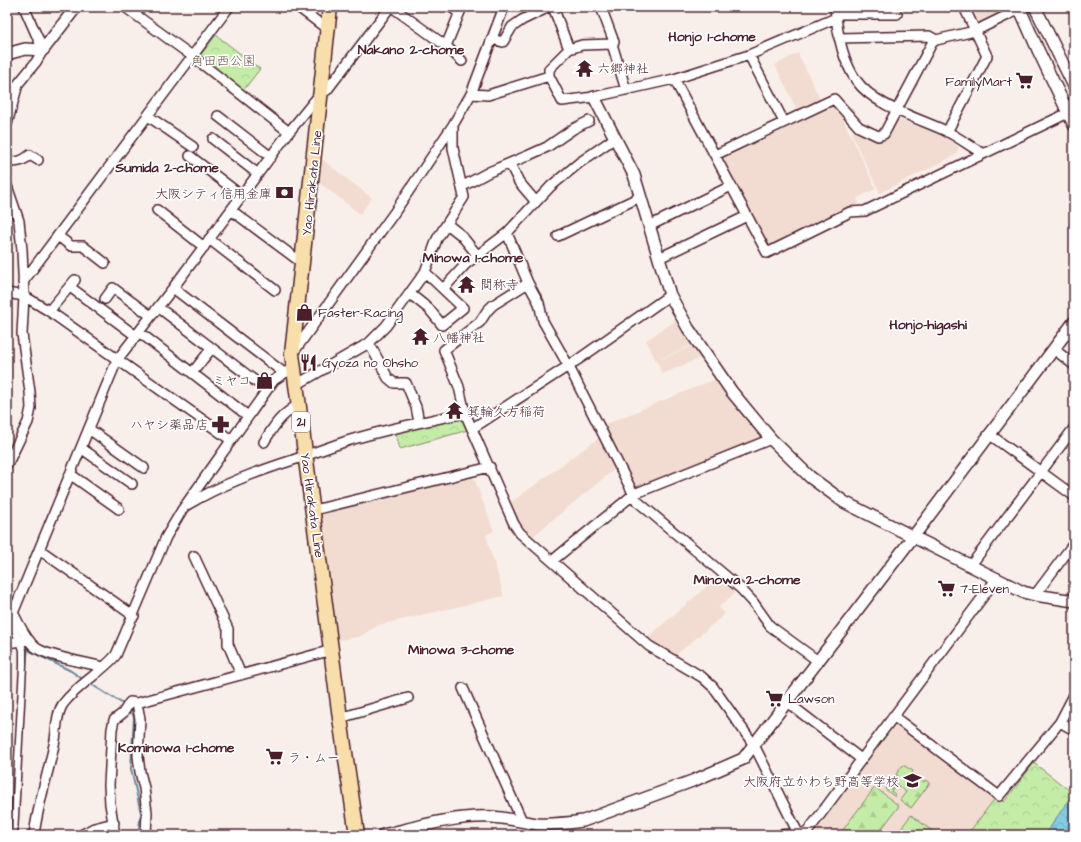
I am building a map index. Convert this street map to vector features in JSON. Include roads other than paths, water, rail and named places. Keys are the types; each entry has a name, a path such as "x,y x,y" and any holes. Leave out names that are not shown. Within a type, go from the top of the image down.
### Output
{"main road":[{"name":"Yao Hirakata Line","path":"330,7 290,365 296,384 299,404 340,718 357,835"}],"street":[{"path":"24,7 43,50"},
{"path":"7,124 18,84 76,7"},
{"path":"125,7 192,56 290,132"},
{"path":"23,282 230,7"},
{"path":"298,7 327,29"},
{"path":"10,615 40,550 117,360 320,94 327,90 391,7 446,46 462,60"},
{"path":"446,46 461,10 451,7"},
{"path":"34,835 55,739 58,716 62,706 74,691 110,662 116,655 134,616 166,537 183,508 274,380 290,365 453,125 471,94 504,7"},
{"path":"492,39 503,42 512,27 522,20 548,7"},
{"path":"553,7 569,49"},
{"path":"602,7 614,42 612,44 626,90"},
{"path":"947,132 987,56 964,7"},
{"path":"1035,7 1074,86"},
{"path":"715,155 834,99 860,127 878,136 884,134 932,43 936,40 975,32 1021,8 1038,50 1071,113 1074,125"},
{"path":"612,44 582,45 569,49 549,69 549,76 562,101 594,97 674,79 749,55 836,13 897,14"},
{"path":"836,13 845,57 856,80 868,93 896,110 947,132 982,154"},
{"path":"840,38 929,36 936,40"},
{"path":"7,54 25,49 43,50"},
{"path":"749,55 784,122"},
{"path":"471,94 488,95 549,76"},
{"path":"674,79 767,253 850,212 865,211 982,154 1071,113 1074,103"},
{"path":"594,97 634,175 670,295 688,328 724,380 771,439 810,477 844,502 1023,592 1074,601"},
{"path":"148,116 242,196"},
{"path":"218,116 271,157"},
{"path":"463,186 489,172 546,147 573,129 589,121"},
{"path":"296,384 369,343 386,326 425,272 437,239 464,197 463,186 452,148 453,125"},
{"path":"213,138 258,174"},
{"path":"444,288 466,264 507,233 551,186 579,163 615,138"},
{"path":"7,162 24,160 30,155 38,160"},
{"path":"510,164 519,182 536,202"},
{"path":"7,186 10,203 19,221 24,296 22,334 31,408 28,422 7,465"},
{"path":"649,226 731,186"},
{"path":"558,236 640,196"},
{"path":"157,210 204,247"},
{"path":"231,210 302,263"},
{"path":"659,258 747,216"},
{"path":"447,224 461,235 478,256"},
{"path":"507,233 528,283 539,303 543,321 568,365 637,500 740,588 753,602 770,626 818,661"},
{"path":"58,236 71,246 83,246 106,263"},
{"path":"209,239 275,290"},
{"path":"409,293 429,309 442,325 463,308 444,288 425,272"},
{"path":"528,283 493,305 486,311 480,322 444,350 459,387 466,412 514,524 520,533 649,646 702,677 713,687 754,745 805,833"},
{"path":"49,312 73,284 137,334 192,373 248,416"},
{"path":"105,299 113,288 151,316"},
{"path":"173,288 290,365"},
{"path":"7,293 24,296 49,312 231,440"},
{"path":"473,428 578,359 670,295"},
{"path":"158,307 267,390"},
{"path":"384,835 432,824 470,818 492,817 538,824 583,821 696,780 743,758 913,537 1074,322"},
{"path":"369,343 388,378 394,382 406,383 416,407 419,422"},
{"path":"192,373 212,348"},
{"path":"1054,349 1074,365"},
{"path":"264,442 284,413 299,404"},
{"path":"183,508 205,494 306,455 348,441 419,422 466,412"},
{"path":"971,565 1074,428"},
{"path":"89,429 144,468"},
{"path":"989,434 1074,496"},
{"path":"552,561 634,494 771,439"},
{"path":"81,448 132,484"},
{"path":"314,510 490,467"},
{"path":"70,474 118,509"},
{"path":"1035,595 1074,543"},
{"path":"40,550 134,616"},
{"path":"194,556 228,629 228,644 241,675"},
{"path":"781,835 805,833 997,578"},
{"path":"7,600 10,615 24,640 45,652 103,667"},
{"path":"7,643 24,640"},
{"path":"14,835 24,640"},
{"path":"115,835 109,786 112,729 114,720 123,713 130,702 137,703 332,650"},
{"path":"463,688 522,821"},
{"path":"893,716 999,796 1060,722 1074,695"},
{"path":"340,718 408,698"},
{"path":"787,702 861,759"},
{"path":"137,703 140,719 138,756 147,813 146,835"},
{"path":"1060,722 1074,730"},
{"path":"81,835 94,828 114,823"}],"water":[{"path":"1069,799 1074,802 1074,835 1045,835"}],"waterway":[{"path":"28,648 30,651 71,671 84,680"},
{"path":"26,665 28,648"},
{"path":"89,683 125,705"},
{"path":"130,708 134,717 131,769 141,813 138,835"},
{"path":"759,835 780,832"}],"place":[{"name":"六郷神社","path":"584,68"},
{"name":"FamilyMart","path":"1025,81"},
{"name":"大阪シティ信用金庫","path":"285,193"},
{"name":"間称寺","path":"467,284"},
{"name":"Faster-Racing","path":"305,312"},
{"name":"八幡神社","path":"420,337"},
{"name":"Gyoza no Ohsho","path":"309,362"},
{"name":"ミヤコ","path":"264,380"},
{"name":"箕輪久方稲荷","path":"454,411"},
{"name":"ハヤシ薬品店","path":"221,424"},
{"name":"7-Eleven","path":"947,588"},
{"name":"Lawson","path":"775,698"},
{"name":"ラ・ムー","path":"275,757"},
{"name":"大阪府立かわち野高等学校","path":"912,781"}],"district":[{"name":"Honjo 1-chome","path":"712,36"},
{"name":"Nakano 2-chome","path":"411,49"},
{"name":"Sumida 2-chome","path":"167,167"},
{"name":"Minowa 1-chome","path":"473,257"},
{"name":"Honjo-higashi","path":"928,324"},
{"name":"Minowa 2-chome","path":"747,579"},
{"name":"Minowa 3-chome","path":"461,649"},
{"name":"Kominowa 1-chome","path":"176,747"}],"park label":[{"name":"角田西公園","path":"223,60"}]}
